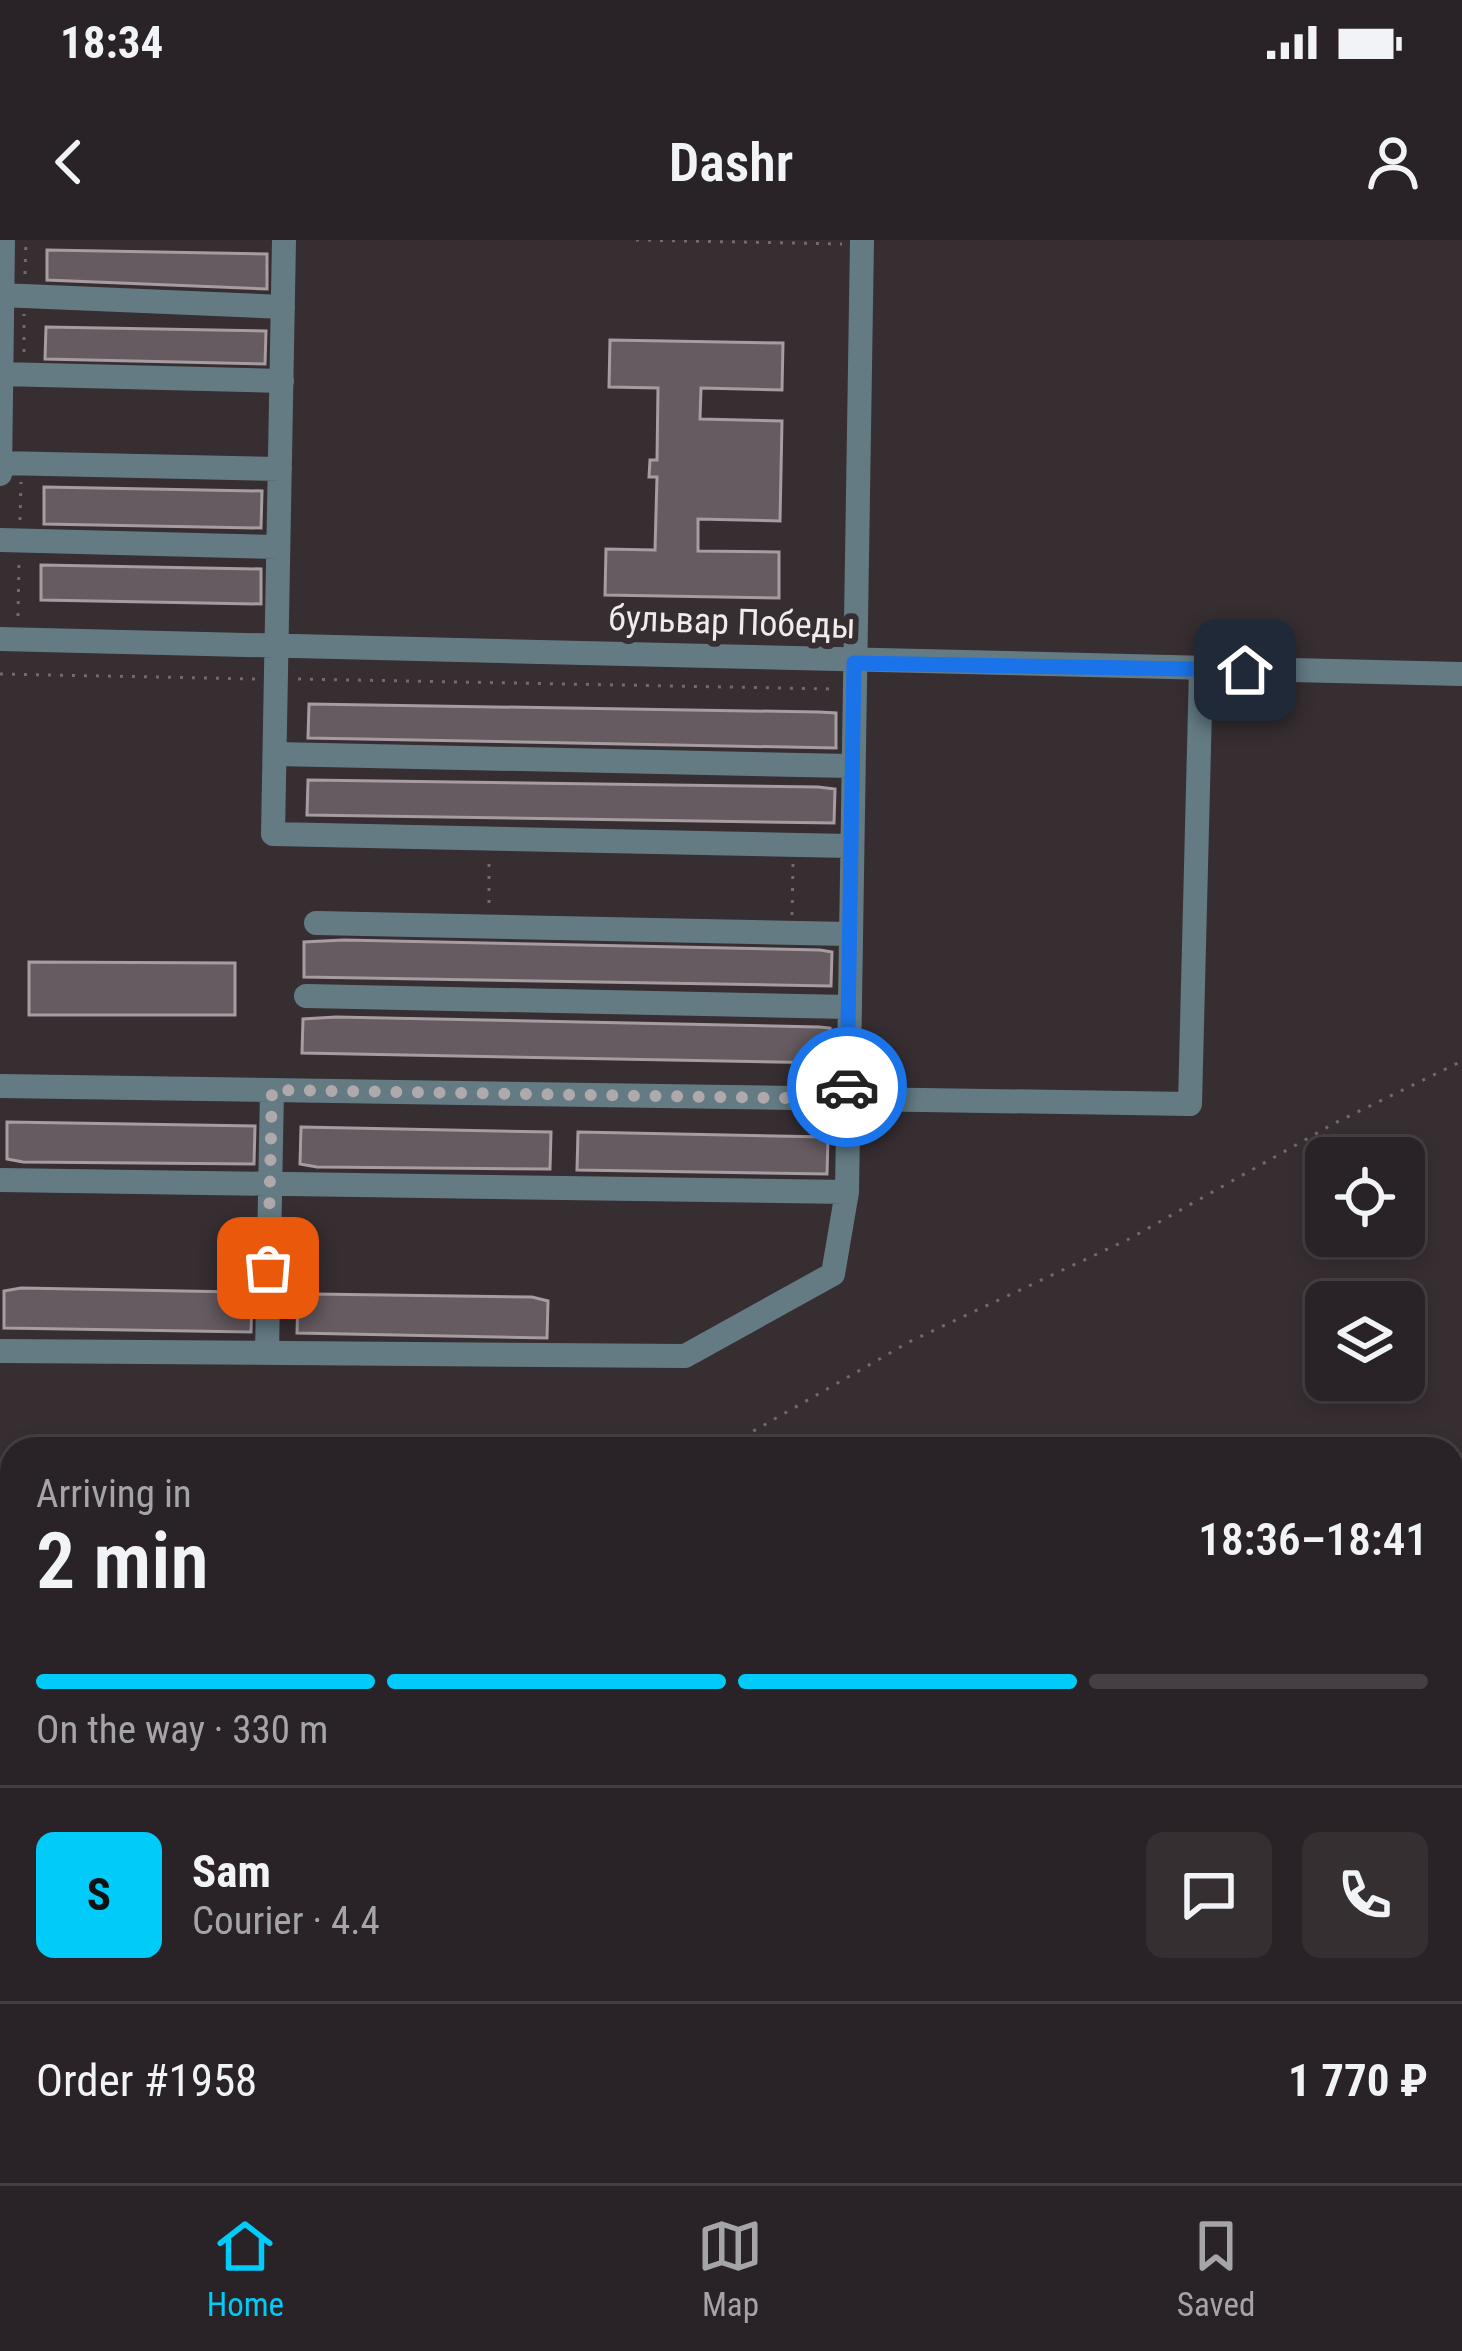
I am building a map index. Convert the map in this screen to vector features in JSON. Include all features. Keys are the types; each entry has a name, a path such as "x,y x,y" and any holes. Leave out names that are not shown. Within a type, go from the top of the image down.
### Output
{"street":[{"path":"0,474 3,240"},
{"path":"284,240 273,834 851,846"},
{"path":"0,1351 685,1356 833,1274 847,1192 862,242"},
{"path":"1,295 283,307"},
{"path":"1,374 281,381"},
{"path":"0,463 280,469"},
{"path":"0,540 278,548"},
{"name":"бульвар Победы","path":"0,639 1462,674"},
{"path":"0,1086 1190,1104 1201,669"},
{"path":"275,754 852,766"},
{"path":"316,923 849,934"},
{"path":"306,996 848,1007"},
{"path":"267,1353 272,1090"},
{"path":"0,1180 847,1192"}],"path":[{"path":"636,240 862,242"},
{"path":"0,674 854,690"},
{"path":"488,927 490,839"},
{"path":"791,933 794,844"},
{"path":"743,1437 910,1341 1129,1239 1335,1123 1462,1061"}],"building":[{"path":"47,250 267,254 267,289 47,280"},
{"path":"46,327 266,331 265,364 45,359"},
{"path":"610,340 783,343 782,390 701,388 700,419 782,421 780,521 698,519 698,551 779,552 779,598 605,595 606,549 655,550 657,477 649,477 650,460 657,460 658,388 609,387"},
{"path":"44,487 262,491 261,528 44,524"},
{"path":"41,565 261,569 261,604 41,600"},
{"path":"309,704 836,713 836,748 308,738"},
{"path":"308,780 818,787 835,789 834,823 307,815"},
{"path":"304,942 820,950 832,952 831,986 304,977"},
{"path":"29,962 235,963 235,1015 29,1015"},
{"path":"303,1019 830,1028 830,1063 302,1053"},
{"path":"7,1122 255,1126 254,1164 23,1162 7,1159"},
{"path":"301,1127 551,1132 550,1169 317,1167 300,1164"},
{"path":"578,1132 828,1137 827,1174 577,1170"},
{"path":"4,1291 238,1292 252,1295 251,1332 4,1328"},
{"path":"298,1296 532,1297 548,1301 547,1338 297,1333"}],"way so far":[{"path":"268,1268 272,1090 846,1099 847,1087"}],"route":[{"path":"847,1087 854,663 1245,670"}]}
